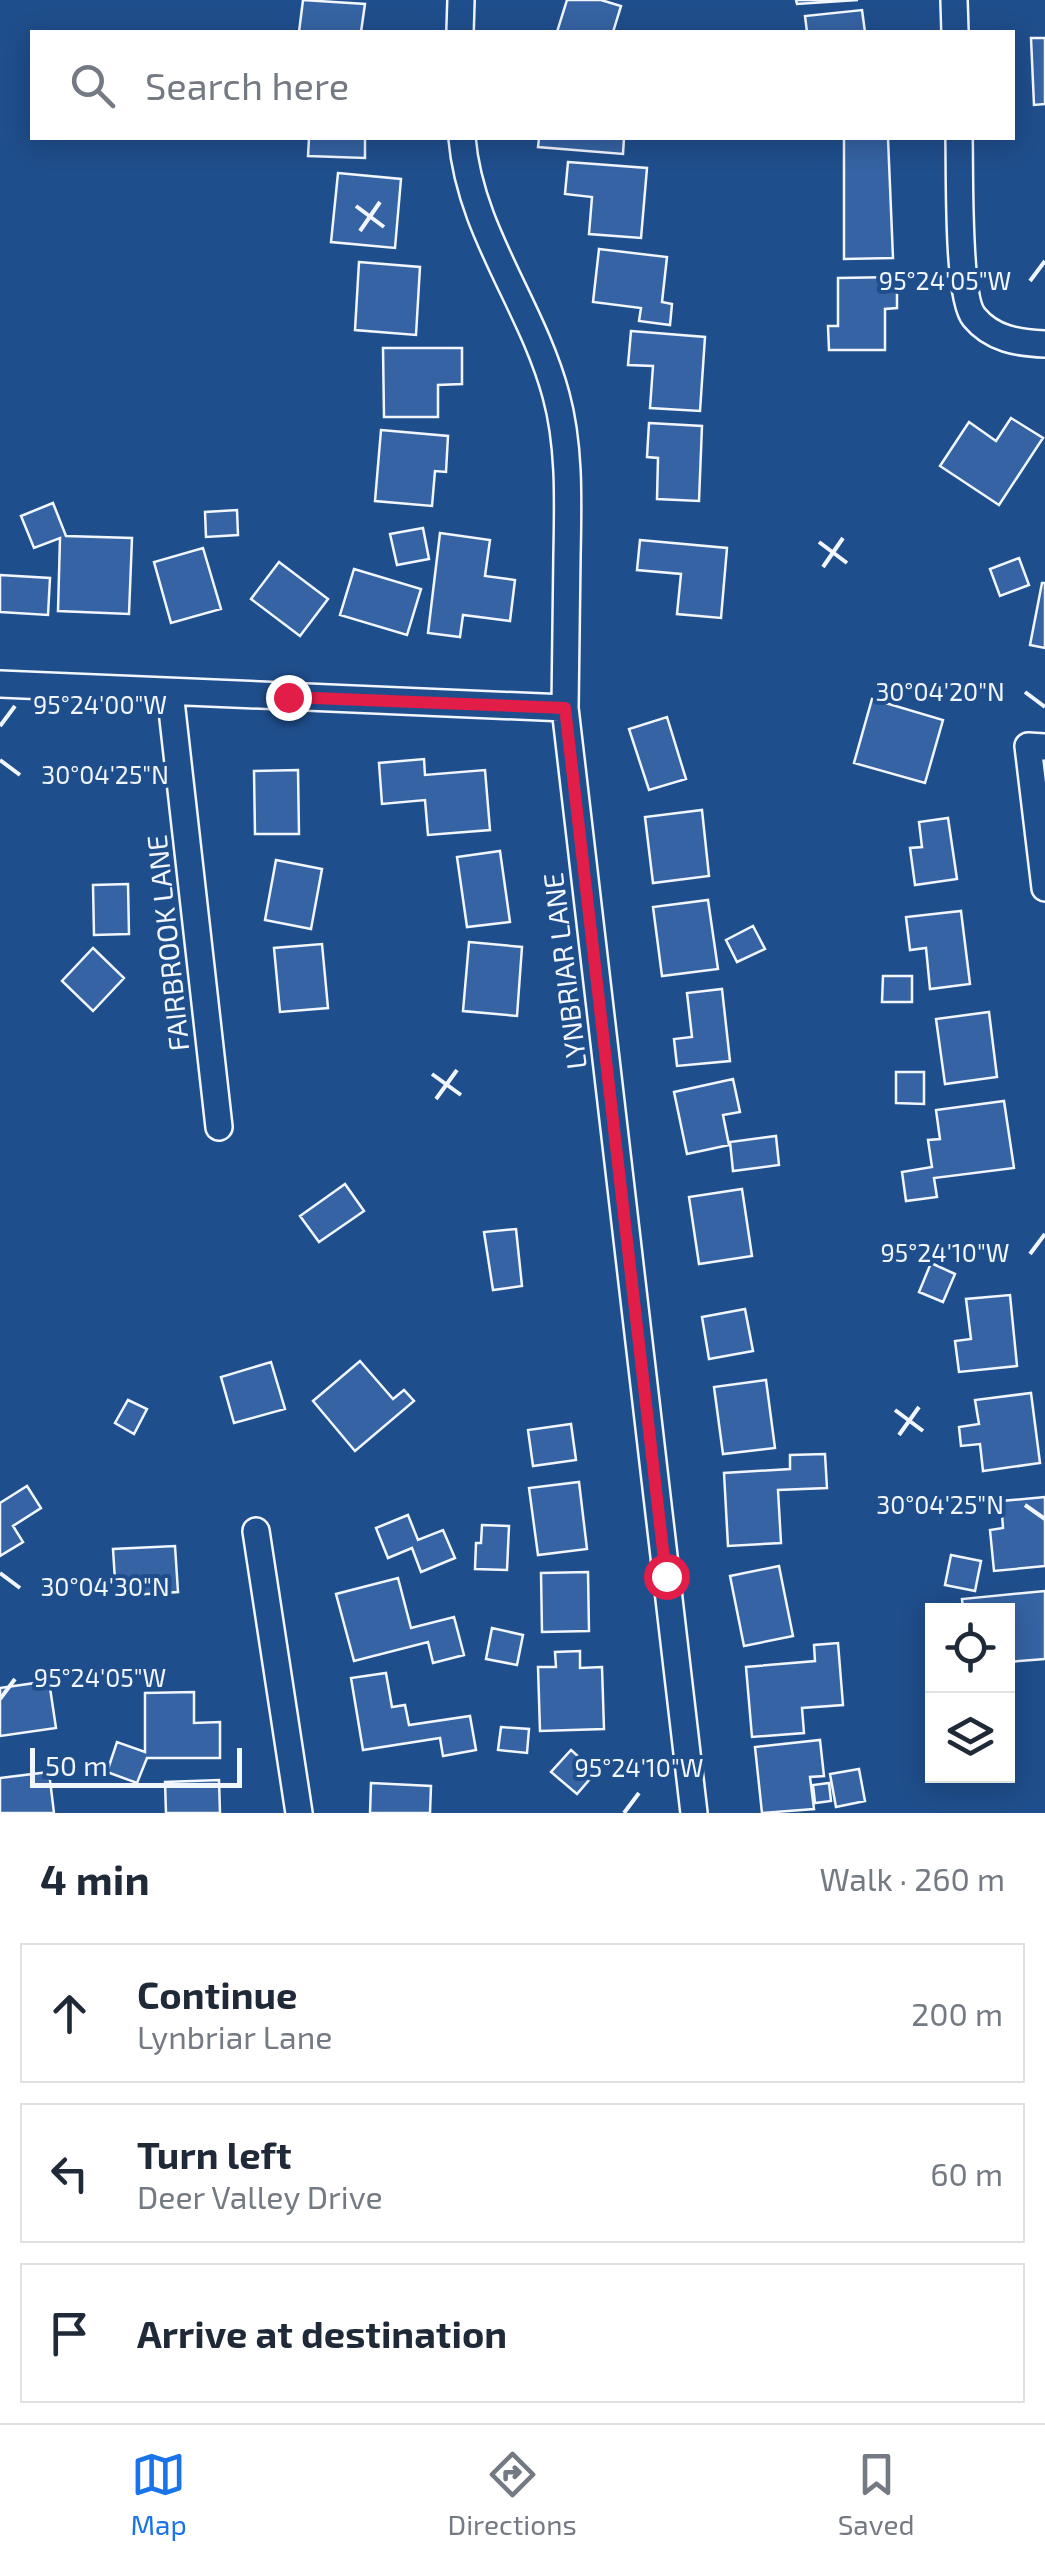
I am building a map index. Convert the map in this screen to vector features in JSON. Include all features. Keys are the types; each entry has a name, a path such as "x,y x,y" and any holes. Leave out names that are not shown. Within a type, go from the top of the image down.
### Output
{"street":[{"path":"460,30 461,0"},
{"path":"954,0 955,30"},
{"name":"LYNBRIAR LANE","path":"462,140 475,205 534,330 557,398 564,435 565,708 694,1813"},
{"path":"959,140 964,288 971,315 993,334 1020,343 1045,344"},
{"path":"0,684 565,708"},
{"name":"FAIRBROOK LANE","path":"170,692 219,1127"},
{"path":"1036,747 1045,888"},
{"path":"256,1531 299,1813"}],"building":[{"path":"303,0 365,4 361,30 299,30"},
{"path":"567,0 601,0 621,6 614,30 558,30"},
{"path":"796,0 858,0 797,4"},
{"path":"862,10 865,30 807,30 805,16"},
{"path":"1031,38 1045,38 1045,104 1034,105"},
{"path":"309,140 365,140 365,158 308,156"},
{"path":"539,140 624,140 623,154 538,147"},
{"path":"844,140 888,140 893,258 844,259"},
{"path":"568,162 647,168 641,238 589,234 592,197 565,194"},
{"path":"338,173 401,179 395,248 331,242"},
{"path":"599,249 667,257 662,302 672,304 670,325 639,321 641,308 593,302"},
{"path":"359,262 420,267 416,335 355,330"},
{"path":"897,277 897,308 885,309 885,350 829,350 828,326 838,326 838,278"},
{"path":"631,331 705,337 700,411 650,408 653,366 628,365"},
{"path":"383,348 462,348 462,384 438,385 438,417 384,417"},
{"path":"1011,418 1043,438 999,505 940,466 969,422 996,441"},
{"path":"649,423 702,426 699,501 657,499 658,458 647,457"},
{"path":"381,430 448,436 446,472 435,471 432,506 375,501"},
{"path":"53,503 66,536 132,538 129,614 58,611 60,538 34,548 21,516"},
{"path":"237,510 238,535 206,537 205,512"},
{"path":"423,528 429,559 397,565 390,534"},
{"path":"440,533 490,540 485,576 515,580 510,621 463,615 460,637 428,633"},
{"path":"640,540 727,548 721,618 677,614 681,574 637,570"},
{"path":"203,548 221,609 171,623 154,562"},
{"path":"1019,558 1029,585 1000,596 990,569"},
{"path":"279,562 328,599 300,636 251,599"},
{"path":"354,569 421,589 407,635 340,615"},
{"path":"0,575 50,578 48,615 0,612"},
{"path":"1045,583 1045,648 1030,645"},
{"path":"872,699 943,720 925,783 854,763"},
{"path":"667,717 686,779 649,790 629,729"},
{"path":"424,759 425,775 485,770 490,830 428,835 425,800 382,804 379,763"},
{"path":"298,770 299,834 255,834 254,771"},
{"path":"702,810 709,876 653,883 645,817"},
{"path":"948,818 957,879 915,885 910,848 922,847 919,822"},
{"path":"500,851 510,922 467,927 457,857"},
{"path":"276,860 322,869 311,929 265,920"},
{"path":"128,884 129,934 94,935 93,885"},
{"path":"708,900 718,969 662,976 653,907"},
{"path":"961,911 970,984 930,989 926,948 910,950 906,917"},
{"path":"753,926 765,949 737,962 726,940"},
{"path":"469,942 522,947 517,1016 463,1011"},
{"path":"322,944 328,1008 280,1012 274,948"},
{"path":"93,948 124,978 93,1011 62,981"},
{"path":"883,976 912,976 912,1002 882,1002"},
{"path":"722,989 730,1061 677,1066 674,1039 692,1037 687,993"},
{"path":"989,1012 997,1077 945,1084 936,1019"},
{"path":"896,1072 924,1072 924,1104 896,1103"},
{"path":"733,1079 740,1112 723,1115 729,1145 687,1154 674,1092"},
{"path":"1004,1101 1014,1168 934,1178 937,1197 906,1201 902,1172 932,1167 928,1140 940,1139 936,1110"},
{"path":"776,1136 779,1165 733,1171 730,1142"},
{"path":"345,1184 364,1211 319,1242 300,1216"},
{"path":"742,1189 752,1256 699,1264 689,1197"},
{"path":"516,1229 522,1286 493,1290 484,1232"},
{"path":"931,1263 955,1274 943,1302 919,1292"},
{"path":"1010,1295 1017,1366 959,1372 955,1341 971,1339 966,1299"},
{"path":"745,1309 753,1351 709,1359 702,1317"},
{"path":"360,1361 393,1399 404,1390 414,1401 355,1451 313,1401"},
{"path":"271,1362 285,1409 234,1423 221,1377"},
{"path":"766,1380 775,1448 723,1454 714,1387"},
{"path":"1031,1393 1040,1463 983,1471 980,1444 961,1446 959,1427 979,1424 975,1400"},
{"path":"128,1400 147,1409 134,1434 115,1423"},
{"path":"571,1424 576,1460 533,1466 528,1430"},
{"path":"825,1454 827,1488 778,1490 781,1543 728,1546 724,1473 790,1469 790,1455"},
{"path":"579,1482 587,1549 538,1555 529,1488"},
{"path":"27,1486 41,1508 13,1526 23,1542 0,1556 0,1503"},
{"path":"1045,1497 1045,1566 994,1571 990,1530 1003,1528 1001,1501"},
{"path":"408,1515 418,1540 443,1530 455,1558 421,1572 412,1548 388,1558 376,1528"},
{"path":"482,1525 509,1526 507,1570 475,1569 476,1543 481,1543"},
{"path":"175,1546 178,1592 116,1596 113,1549"},
{"path":"951,1555 981,1561 975,1591 945,1585"},
{"path":"779,1566 793,1636 744,1646 730,1576"},
{"path":"588,1572 589,1631 542,1632 541,1573"},
{"path":"398,1578 411,1628 454,1617 464,1655 433,1663 428,1642 354,1661 336,1594"},
{"path":"1045,1591 1045,1659 1015,1661 1015,1603 962,1603 962,1599"},
{"path":"492,1628 523,1635 517,1665 486,1659"},
{"path":"838,1643 843,1705 802,1708 804,1733 752,1737 746,1667 815,1661 814,1645"},
{"path":"580,1651 580,1668 602,1667 604,1729 540,1731 538,1667 556,1667 555,1652"},
{"path":"386,1673 392,1707 405,1705 409,1725 470,1716 476,1750 443,1756 440,1738 363,1750 351,1678"},
{"path":"49,1681 56,1728 0,1736 0,1688"},
{"path":"194,1692 194,1723 220,1722 220,1758 147,1758 137,1783 107,1772 117,1742 145,1752 145,1693"},
{"path":"501,1727 529,1729 527,1753 498,1750"},
{"path":"820,1740 824,1776 810,1777 814,1809 762,1813 755,1747"},
{"path":"571,1750 596,1772 577,1794 551,1772"},
{"path":"859,1769 865,1801 836,1807 830,1774"},
{"path":"49,1772 54,1813 0,1813 0,1778"},
{"path":"219,1780 220,1813 166,1813 165,1782"},
{"path":"371,1783 431,1786 430,1813 370,1813"},
{"path":"829,1783 831,1801 815,1803 813,1785"}],"route":[{"path":"288,697 565,708 666,1576"}]}
